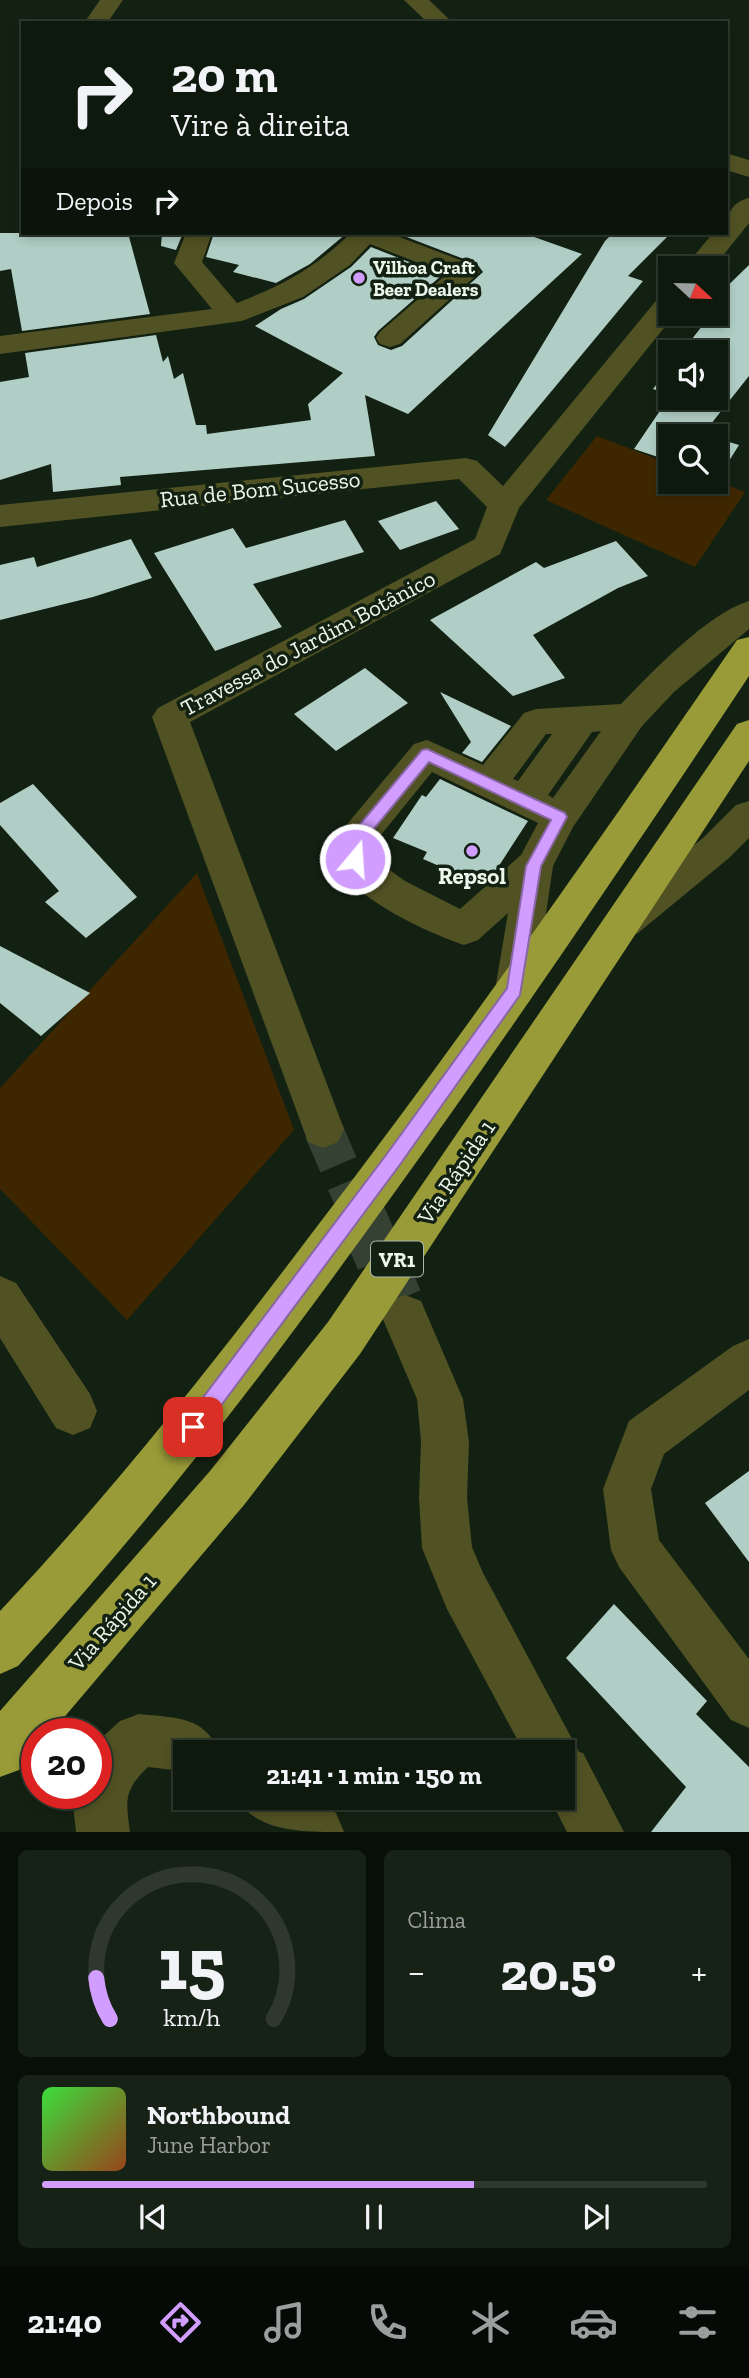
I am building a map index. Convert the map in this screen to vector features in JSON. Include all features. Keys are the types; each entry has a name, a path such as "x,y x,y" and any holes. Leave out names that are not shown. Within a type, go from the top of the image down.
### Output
{"highway":[{"name":"VR1","path":"0,1648 59,1587 193,1427 385,1171 515,990 749,649"},
{"name":"Via Rápida 1","path":"0,1751 108,1629 226,1488 344,1338 749,733"}],"street":[{"path":"96,21 112,0"},
{"path":"415,0 440,21"},
{"path":"728,161 749,169"},
{"path":"728,232 749,206"},
{"path":"198,235 188,263 232,314"},
{"path":"0,345 232,314 293,291 340,259 363,235"},
{"path":"370,235 466,272 390,338"},
{"path":"708,256 725,235"},
{"name":"Travessa do Jardim Botânico","path":"323,1129 170,717 489,547 505,505 658,317"},
{"name":"Rua de Bom Sucesso","path":"0,516 466,468 505,505"},
{"path":"515,990 534,866 560,817 631,717 662,683 724,629 749,613"},
{"path":"488,784 536,722 631,717"},
{"path":"525,800 582,719"},
{"path":"534,866 464,929 368,877 355,859 355,845 361,833 427,754 560,817"},
{"path":"622,923 716,848 749,816"},
{"path":"0,1298 73,1410"},
{"path":"405,1317 440,1399 445,1442 443,1498 447,1548 465,1591 546,1740"},
{"path":"749,1362 646,1438 626,1489 636,1550 749,1702"},
{"path":"103,1832 99,1796 115,1762 139,1740 173,1744"},
{"path":"575,1792 597,1832"},
{"path":"283,1810 317,1832"}],"shaded area":[{"path":"597,436 658,459 658,494 728,494 728,486 745,492 695,567 546,500"},
{"path":"197,873 294,1130 127,1320 0,1189 0,1088"}],"building":[{"path":"0,233 129,235 150,314 22,331 11,269 0,271"},
{"path":"162,235 182,235 176,250 161,246"},
{"path":"213,235 345,235 310,264 276,283 233,272 239,265 206,257"},
{"path":"401,235 529,235 582,254 408,414 365,395 375,456 120,477 121,485 53,492 51,464 0,480 0,382 29,377 25,353 156,335 163,362 168,356 174,379 183,373 196,425 206,425 207,434 311,420 308,404 343,373 255,326 281,309 304,299 351,267 371,247 442,275 378,331 374,337 378,345 391,350 402,346 483,272 477,264"},
{"path":"611,235 669,235 628,276 643,281 505,447 488,435"},
{"path":"749,265 749,376 728,402 728,340 691,340 702,326 728,326 728,285"},
{"path":"660,410 722,410 711,424 658,424 658,457 634,449"},
{"path":"728,442 739,445 728,463"},
{"path":"436,501 459,529 400,550 378,521"},
{"path":"345,520 364,552 253,584 282,627 215,651 154,553 233,528 246,548"},
{"path":"131,539 152,578 93,597 0,620 0,565 34,557 37,567"},
{"path":"616,541 648,576 618,588 533,635 565,678 513,696 430,620 536,562 544,568"},
{"path":"365,668 408,703 336,751 294,714"},
{"path":"440,692 511,726 482,762 462,753 471,742"},
{"path":"440,779 528,821 491,878 483,885 423,859 427,852 393,838 422,795 426,797"},
{"path":"33,784 137,897 86,938 45,902 59,891 0,825 0,803"},
{"path":"0,946 90,993 41,1036 0,1003"},
{"path":"749,1471 749,1562 705,1503"},
{"path":"614,1604 707,1701 696,1714 749,1767 749,1832 651,1832 686,1787 566,1658"}],"tunnel":[{"path":"323,1129 361,1217"},
{"path":"361,1215 398,1300"}],"place":[{"name":"Vilhoa Craft Beer Dealers","path":"359,278"},
{"name":"Repsol","path":"472,851"}],"route":[{"path":"193,1427 293,1296 515,990 534,866 560,817 427,754 361,833 355,845 355,859"}]}
